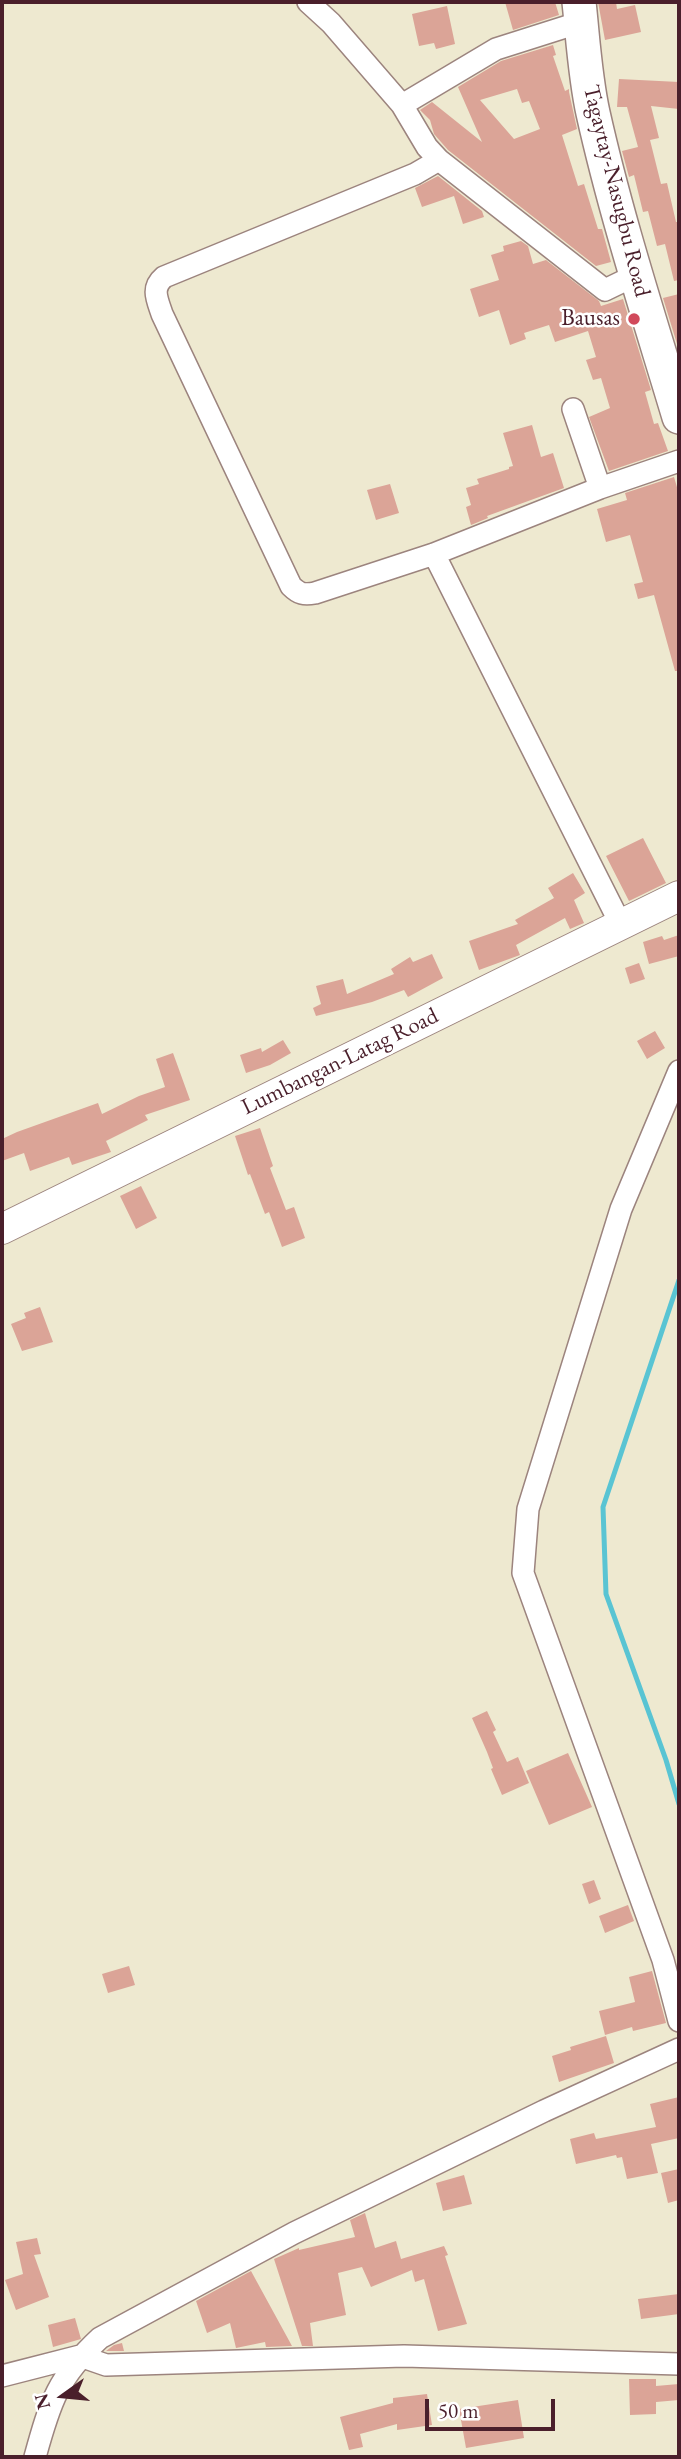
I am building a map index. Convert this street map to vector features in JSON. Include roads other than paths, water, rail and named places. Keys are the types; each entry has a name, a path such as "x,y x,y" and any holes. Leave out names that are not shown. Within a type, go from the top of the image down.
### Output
{"main road":[{"name":"Tagaytay-Nasugbu Road","path":"580,12 593,112 636,275 679,417"}],"street":[{"path":"308,2 331,23 402,105 427,147 439,160 605,290 636,275"},
{"path":"402,105 496,49 580,12"},
{"path":"439,160 415,174 164,277 157,283 155,294 162,314 287,579 296,592 305,595 315,593 434,554 600,488 679,461"},
{"path":"573,409 600,488"},
{"path":"434,554 621,925"},
{"name":"Lumbangan-Latag Road","path":"2,1229 679,896"},
{"path":"679,1071 621,1209 528,1509 523,1573 663,1960 679,2021"},
{"path":"35,2457 46,2416 60,2383 80,2356 100,2338 294,2233 556,2105 679,2049"},
{"path":"2,2376 80,2356 106,2365 404,2356 679,2364"}],"waterway":[{"path":"679,1280 603,1507 606,1594 666,1760 679,1804"}],"place":[{"name":"Bausas","path":"634,319"}]}
